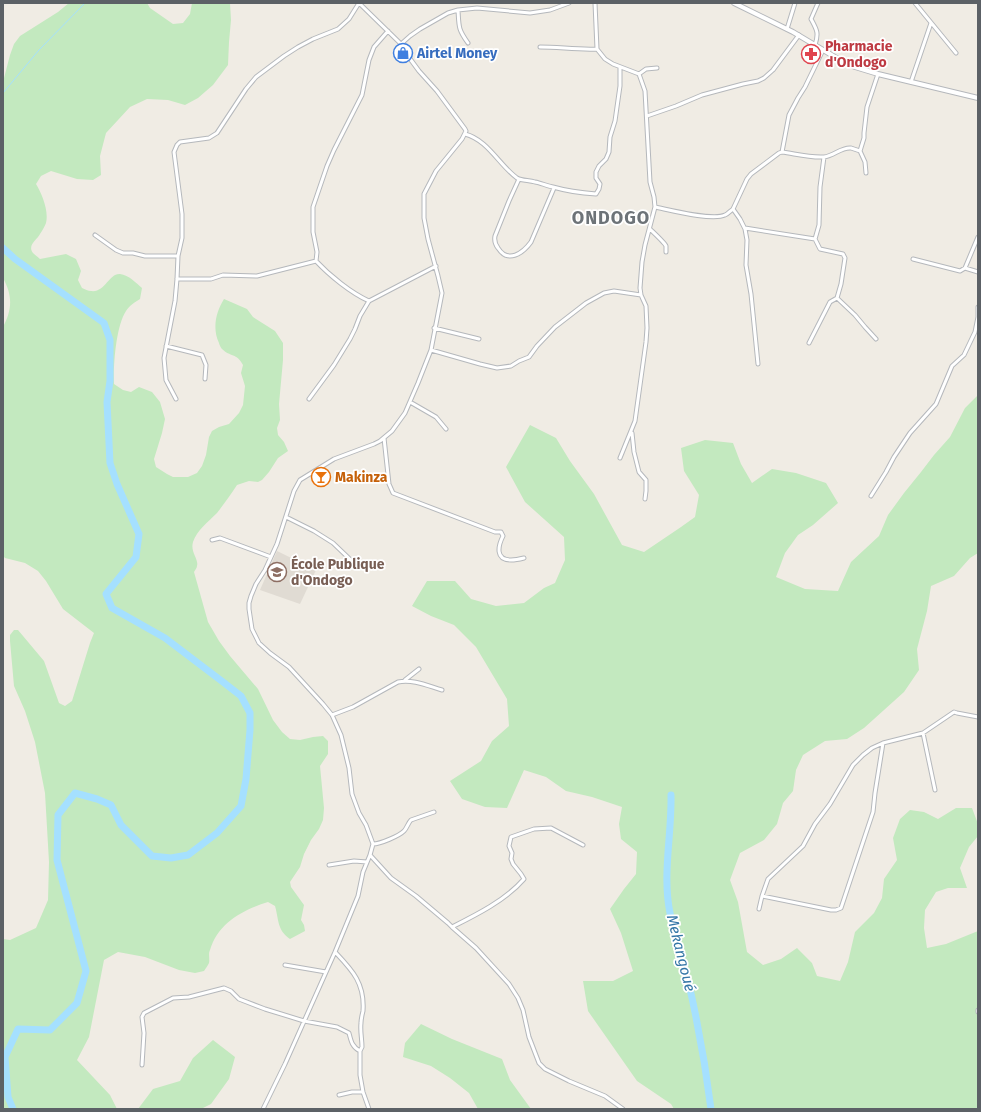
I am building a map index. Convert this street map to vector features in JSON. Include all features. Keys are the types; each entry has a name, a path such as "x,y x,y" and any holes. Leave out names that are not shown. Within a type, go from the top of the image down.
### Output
{"street":[{"path":"176,399 166,380 164,358 175,302 178,256 182,238 182,214 174,152 177,145 180,142 209,138 217,133 246,89 256,77 298,47 338,29 349,19 359,3 401,44 417,68 466,131 462,140 436,171 424,194 424,218 442,293 434,328 431,350 410,402 403,417 384,438 374,444 334,458 303,478 297,485 277,544 251,596 249,609 252,629 259,643 289,667 332,715 338,727 349,768 352,794 373,844 363,872 358,896 335,952 285,1064 263,1109"},
{"path":"401,44 420,29 448,13 458,10 477,8 530,14 550,10 569,3"},
{"path":"595,3 597,49 605,59 613,64 639,74"},
{"path":"734,3 799,35 845,63 878,74 978,98"},
{"path":"787,29 795,3"},
{"path":"815,45 818,36 817,29 811,19 818,3"},
{"path":"915,3 956,53"},
{"path":"458,10 459,27 468,43"},
{"path":"911,82 931,23"},
{"path":"368,301 348,288 316,261 313,232 313,207 327,166 362,95 369,60 374,47 388,31"},
{"path":"647,116 702,95 758,81 764,78 773,70 799,35"},
{"path":"540,47 585,50 597,49"},
{"path":"782,152 789,115 806,87 823,50"},
{"path":"465,134 478,140 508,171 519,179 536,182 554,188 596,194 600,184 596,178 596,172 599,166 606,159 609,152 610,137 615,121 620,86 620,67"},
{"path":"639,74 646,69 657,68"},
{"path":"620,458 632,431 637,411 647,328 646,306 641,295 642,262 655,206 650,182 645,91 639,74"},
{"path":"866,173 865,162 860,151 864,138 867,107 878,74"},
{"path":"655,206 711,217 724,216 733,209 747,179 751,174 779,153 782,152 824,157 843,149 851,148 860,151"},
{"path":"809,343 830,302 837,298 845,258 843,254 820,249 815,239 819,225 820,187 824,157"},
{"path":"519,179 494,241 501,252 509,256 515,256 526,249 531,242 554,188"},
{"path":"733,209 740,219 747,240 746,266 751,294 758,364"},
{"path":"744,228 815,239"},
{"path":"650,229 663,241 666,246 666,252"},
{"path":"95,235 116,250 123,253 133,253 145,256 178,256"},
{"path":"913,259 960,271 965,268 978,237"},
{"path":"303,264 312,260 316,252"},
{"path":"177,279 211,279 223,275 256,276 316,261"},
{"path":"309,398 334,365 350,339 368,301 436,266"},
{"path":"965,268 978,272"},
{"path":"431,350 491,367 497,368 511,366 519,361 529,358 537,346 565,318 604,293 614,291 641,295"},
{"path":"837,298 876,339"},
{"path":"871,496 910,433 936,404 952,366 964,355 974,332 978,317 978,307"},
{"path":"434,328 479,340"},
{"path":"166,346 202,354 206,366 205,379"},
{"path":"410,402 436,417 446,429"},
{"path":"632,431 634,452 639,472 646,480 645,499"},
{"path":"384,438 389,484 393,493 495,532 501,532 503,536 499,543 498,550 502,557 510,560 524,558"},
{"path":"286,517 303,525 333,543 356,565"},
{"path":"212,540 220,538 271,557"},
{"path":"405,681 419,669"},
{"path":"332,715 353,707 398,682 414,682 442,690"},
{"path":"760,909 762,896 768,879 803,846 815,824 830,804 854,765 872,748 883,743 923,733 954,712 978,717"},
{"path":"923,733 935,790"},
{"path":"762,896 831,910 841,908 873,812 874,794 883,743"},
{"path":"373,844 379,844 405,831 411,820 434,812"},
{"path":"452,928 500,899 517,887 524,879 510,859 512,853 509,846 511,837 534,829 551,828 583,845"},
{"path":"370,855 391,878 448,922 452,928 476,948 509,984 524,1010 529,1037 539,1062 545,1069 604,1096 623,1109"},
{"path":"329,865 354,861 367,862"},
{"path":"335,952 359,981 361,990 363,1010 361,1023 362,1047 360,1051 360,1075 363,1092 369,1109"},
{"path":"285,965 326,972"},
{"path":"142,1065 144,1033 142,1017 144,1013 173,998 224,988 231,991 239,999 283,1016 337,1027 349,1033 355,1049 360,1051"},
{"path":"339,1095 352,1092 363,1092"}],"shaded area":[{"path":"277,551 316,570 300,604 260,590"}],"green space":[{"path":"69,3 147,3 150,8 173,24 183,23 190,14 192,3 230,3 231,20 228,65 213,85 198,98 185,105 168,100 147,99 130,107 106,133 100,156 101,175 93,180 77,179 51,171 41,176 36,184 41,193 47,218 39,236 32,245 31,250 40,259 66,254 76,259 81,271 78,280 82,288 96,291 113,277 120,274 129,278 142,288 140,299 127,309 120,326 115,357 114,384 123,390 131,392 139,387 152,392 160,402 165,419 154,459 156,467 173,477 188,477 197,473 202,466 206,455 209,437 212,431 229,424 239,413 243,405 245,386 241,373 243,365 241,361 222,348 216,332 215,326 217,315 224,299 247,309 253,317 275,331 283,343 279,404 280,420 277,428 278,435 284,442 288,451 278,458 262,480 258,482 249,481 237,485 217,513 200,530 192,546 197,561 197,568 194,572 208,622 230,656 258,689 273,720 282,732 290,739 300,740 323,736 328,741 328,754 320,766 324,808 323,820 304,854 300,867 290,882 291,887 304,905 301,920 305,931 290,939 286,936 278,920 275,906 268,902 249,909 225,925 214,941 209,952 209,963 204,971 195,973 179,970 145,957 118,952 104,960 89,1037 77,1060 110,1095 117,1109 3,1109 3,939 10,940 36,928 48,900 49,862 45,793 35,742 25,711 14,686 10,635 14,630 18,630 44,661 59,703 65,706 72,701 94,633 63,609 38,571 25,563 5,558 3,556 3,327 10,309 10,297 3,278 3,82 14,44 20,36 58,12"},
{"path":"978,395 978,553 970,558 954,576 931,586 927,611 917,649 919,670 904,692 864,728 847,739 825,741 803,755 796,770 793,791 783,803 777,824 764,840 740,853 730,880 738,902 747,952 763,965 781,959 797,948 812,963 817,976 840,981 848,962 855,932 874,913 882,898 884,879 897,860 893,838 900,819 910,810 924,812 938,819 956,808 972,808 978,824 978,836 969,847 960,868 967,888 948,888 936,892 925,910 924,928 927,948 946,944 978,931 978,1109 674,1109 671,1104 637,1081 588,1011 583,981 613,981 633,971 621,933 610,909 636,874 637,852 621,839 619,824 622,807 592,797 566,791 546,777 524,770 507,808 485,807 462,799 450,781 481,761 492,741 509,726 507,699 476,647 454,625 431,616 412,606 427,581 455,581 471,599 496,606 524,603 544,588 555,583 565,560 564,537 525,502 506,467 530,425 556,438 570,461 594,494 622,545 644,552 695,517 699,495 684,471 681,448 705,440 733,443 741,464 752,483 772,469 796,473 826,483 838,503 813,525 798,535 785,553 776,577 805,589 838,591 851,562 879,536 888,515 934,455 950,437 965,408"},
{"path":"421,1024 452,1039 502,1059 510,1080 531,1109 478,1109 469,1093 450,1078 431,1066 403,1057 405,1043"},
{"path":"213,1040 235,1057 229,1079 211,1104 201,1109 138,1109 153,1089 180,1081 193,1058"}],"waterway":[{"path":"3,93 39,50 85,3"},
{"path":"3,248 15,259 104,323 110,340 110,381 107,402 110,463 117,484 139,534 136,557 106,594 112,608 165,638 223,682 241,696 250,713 246,779 241,806 217,833 188,855 171,858 152,856 121,825 111,805 97,799 75,793 58,815 57,860 86,971 77,1003 50,1030 18,1029 5,1057 8,1097 13,1109"},
{"name":"Mekangoué","path":"671,795 667,869 668,898 672,923 690,989 705,1064 711,1109"}],"place":[{"name":"Airtel Money","path":"403,53"},
{"name":"Pharmacie d'Ondogo","path":"811,54"},
{"name":"Makinza","path":"321,477"},
{"name":"École Publique d'Ondogo","path":"277,572"}],"district":[{"name":"ONDOGO","path":"611,218"}]}
